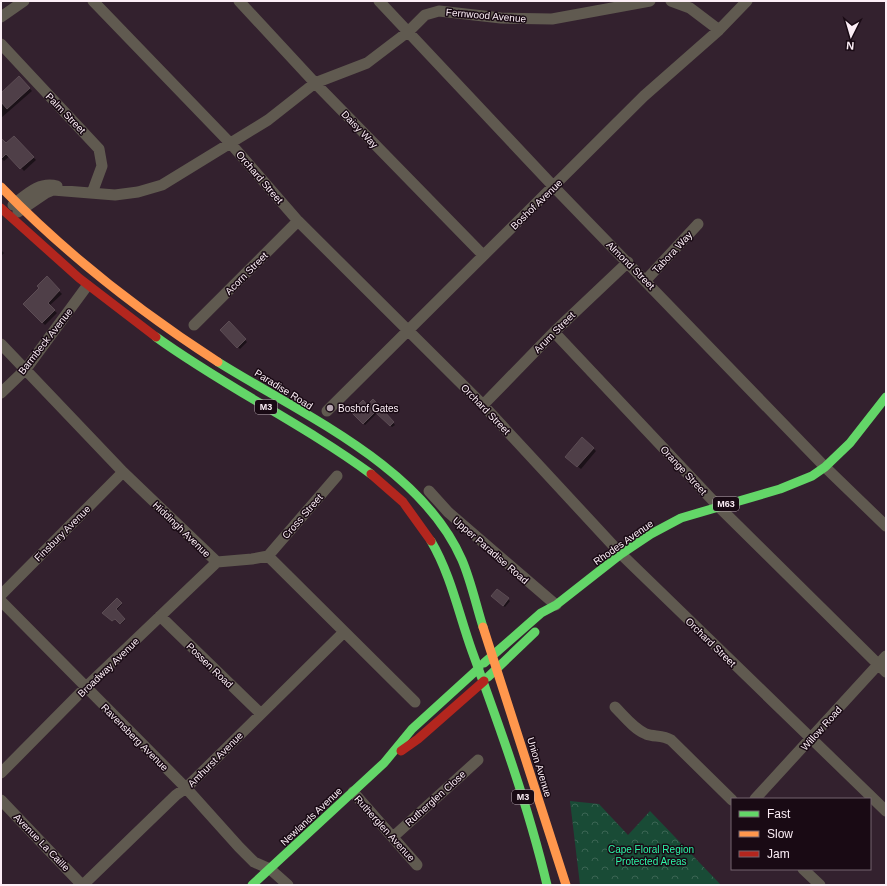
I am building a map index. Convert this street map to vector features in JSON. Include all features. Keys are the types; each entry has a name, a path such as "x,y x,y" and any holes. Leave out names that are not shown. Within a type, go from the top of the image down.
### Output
{"main road":[{"name":"Paradise Road","path":"1,187 53,239 133,305 182,339 368,454 390,469 415,491 442,525 462,560 493,656"},
{"name":"M3","path":"5,212 42,248 127,318 220,380 350,458 390,487 413,512 432,540 441,557 484,680 533,830 547,885"},
{"name":"Rhodes Avenue","path":"479,668 541,613 556,605 621,554 651,534 681,518 780,489 812,476 825,467 850,443 886,397"},
{"name":"Rhodes Avenue","path":"484,680 546,621 556,605"},
{"name":"Union Avenue","path":"493,656 566,885"},
{"name":"Newlands Avenue","path":"252,885 384,763 412,729 479,668"},
{"name":"Newlands Avenue","path":"384,763 418,739 484,680"}],"street":[{"path":"1,17 24,1"},
{"name":"Orchard Street","path":"93,1 231,144 298,221 483,405 621,554 886,811"},
{"name":"Daisy Way","path":"239,1 315,83 483,256"},
{"name":"Almond Street","path":"379,1 409,31 554,187 646,280 825,467 886,526"},
{"name":"Fernwood Avenue","path":"5,212 19,205 41,186 53,185 63,190 115,194 138,192 162,185 231,144 282,111 315,83 367,63 409,31 425,15 431,12 439,11 521,19 552,19 650,1"},
{"path":"671,1 690,8 719,30"},
{"name":"Boshof Avenue","path":"327,411 644,96 719,30 747,1"},
{"name":"Palm Street","path":"1,44 99,149 102,166 92,192"},
{"name":"Acorn Street","path":"194,325 298,221"},
{"name":"Tabora Way","path":"646,280 698,224"},
{"name":"Arum Street","path":"483,405 554,332 628,262"},
{"name":"Barmbeck Avenue","path":"1,393 26,369 87,286"},
{"name":"Orange Street","path":"554,332 718,506 883,664"},
{"name":"Hiddingh Avenue","path":"1,344 123,472 217,562 268,556"},
{"name":"Finsbury Avenue","path":"1,595 123,472"},
{"name":"Cross Street","path":"268,556 337,476"},
{"name":"Upper Paradise Road","path":"429,491 448,512 556,605"},
{"path":"268,556 415,702"},
{"name":"Broadway Avenue","path":"1,773 86,687 217,562"},
{"name":"Ravensberg Avenue","path":"1,601 186,788 254,862 270,869 288,885"},
{"name":"Possen Road","path":"160,616 260,714"},
{"name":"Amhurst Avenue","path":"83,885 176,795 186,788 344,632"},
{"name":"Willow Road","path":"756,798 883,664"},
{"path":"614,707 645,734 671,740 731,799"},
{"name":"Rutherglen Close","path":"392,837 478,760"},
{"name":"Rutherglen Avenue","path":"353,792 417,865"},
{"name":"Avenue La Caille","path":"1,800 83,885"},
{"path":"804,870 820,885"}],"green space":[{"name":"Cape Floral Region Protected Areas","path":"570,801 599,804 628,835 650,811 721,885 580,885"}],"building":[{"path":"19,76 30,88 7,109 1,102 1,93"},
{"path":"14,136 34,157 20,169 6,154 1,159 1,138 6,143"},
{"path":"47,276 60,290 48,303 55,310 42,323 23,304 39,288 37,286"},
{"path":"229,321 246,339 237,348 220,330"},
{"path":"373,399 394,422 390,426 375,412 363,424 351,412 363,400 367,405"},
{"path":"582,437 594,448 577,467 565,457"},
{"path":"497,589 509,598 503,606 491,596"},
{"path":"117,598 122,603 116,609 125,619 120,624 115,619 112,621 102,613"}],"traffic: fast":[{"path":"156,337 182,355 318,439 371,474"},
{"path":"218,362 356,445 389,470 418,497 443,527 462,560 483,627"},
{"path":"484,663 541,613 556,605 621,554 651,534 681,518 780,489 812,476 825,467 850,443 886,397"},
{"path":"431,541 444,567 513,767 547,885"},
{"path":"488,677 535,632"},
{"path":"252,885 384,763 412,729 479,668"}],"traffic: slow":[{"path":"1,187 52,236 105,281 160,323 218,362"},
{"path":"483,627 566,885"}],"traffic: jam":[{"path":"1,208 79,278 156,337"},
{"path":"371,474 403,502 431,541"},
{"path":"401,751 418,739 484,681"}],"place":[{"name":"Boshof Gates","path":"330,408"}]}
